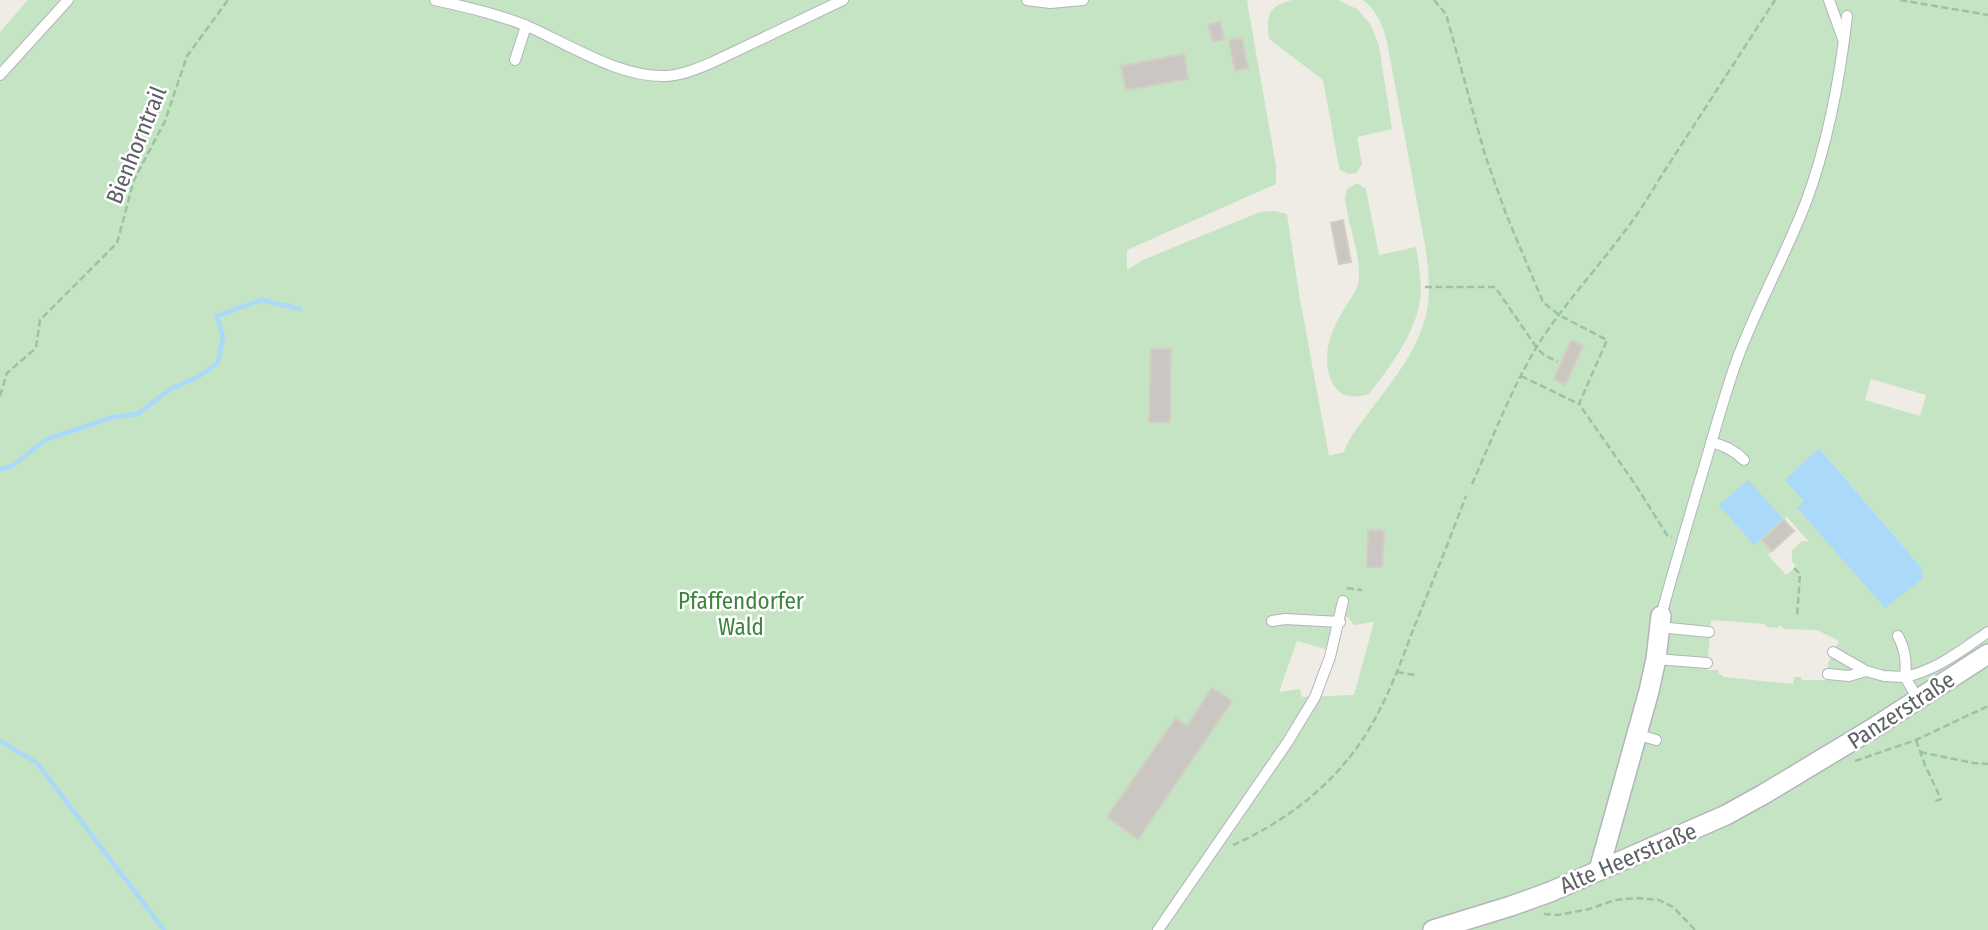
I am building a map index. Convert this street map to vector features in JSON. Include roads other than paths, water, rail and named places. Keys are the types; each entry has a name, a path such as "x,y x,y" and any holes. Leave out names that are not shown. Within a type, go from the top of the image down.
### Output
{"street":[{"path":"1599,870 1656,659 1660,622"},
{"name":"Panzerstraße","path":"1814,765 1988,654"},
{"name":"Alte Heerstraße","path":"1433,930 1511,906 1726,815 1814,765"}],"lane":[{"path":"0,75 68,0"},
{"path":"435,0 500,16 591,58 637,72 669,76 713,62 843,0"},
{"path":"1027,0 1049,3 1083,0"},
{"path":"1829,0 1844,45"},
{"path":"1709,632 1660,622 1733,371 1806,203 1817,170 1844,45 1847,16"},
{"path":"515,60 526,26"},
{"path":"1711,442 1724,445 1744,460"},
{"path":"1158,930 1287,743 1315,697 1330,657 1343,601"},
{"path":"1272,621 1285,618 1340,622"},
{"path":"1833,652 1866,671 1884,676 1905,677 1934,668 1988,632"},
{"path":"1898,636 1903,645 1905,677 1918,699"},
{"path":"1656,659 1707,663"},
{"path":"1828,674 1849,676 1866,671"},
{"path":"1636,734 1656,740"}],"water":[{"path":"1819,448 1921,567 1923,578 1885,608 1797,508 1804,501 1785,480"},
{"path":"1748,480 1783,519 1754,545 1719,505"}],"waterway":[{"path":"0,469 12,466 45,440 113,417 138,414 170,389 198,377 218,363 223,337 217,316 261,300 300,309"},
{"path":"0,741 37,763 164,930"}],"park label":[{"name":"Pfaffendorfer Wald","path":"741,614"}]}
